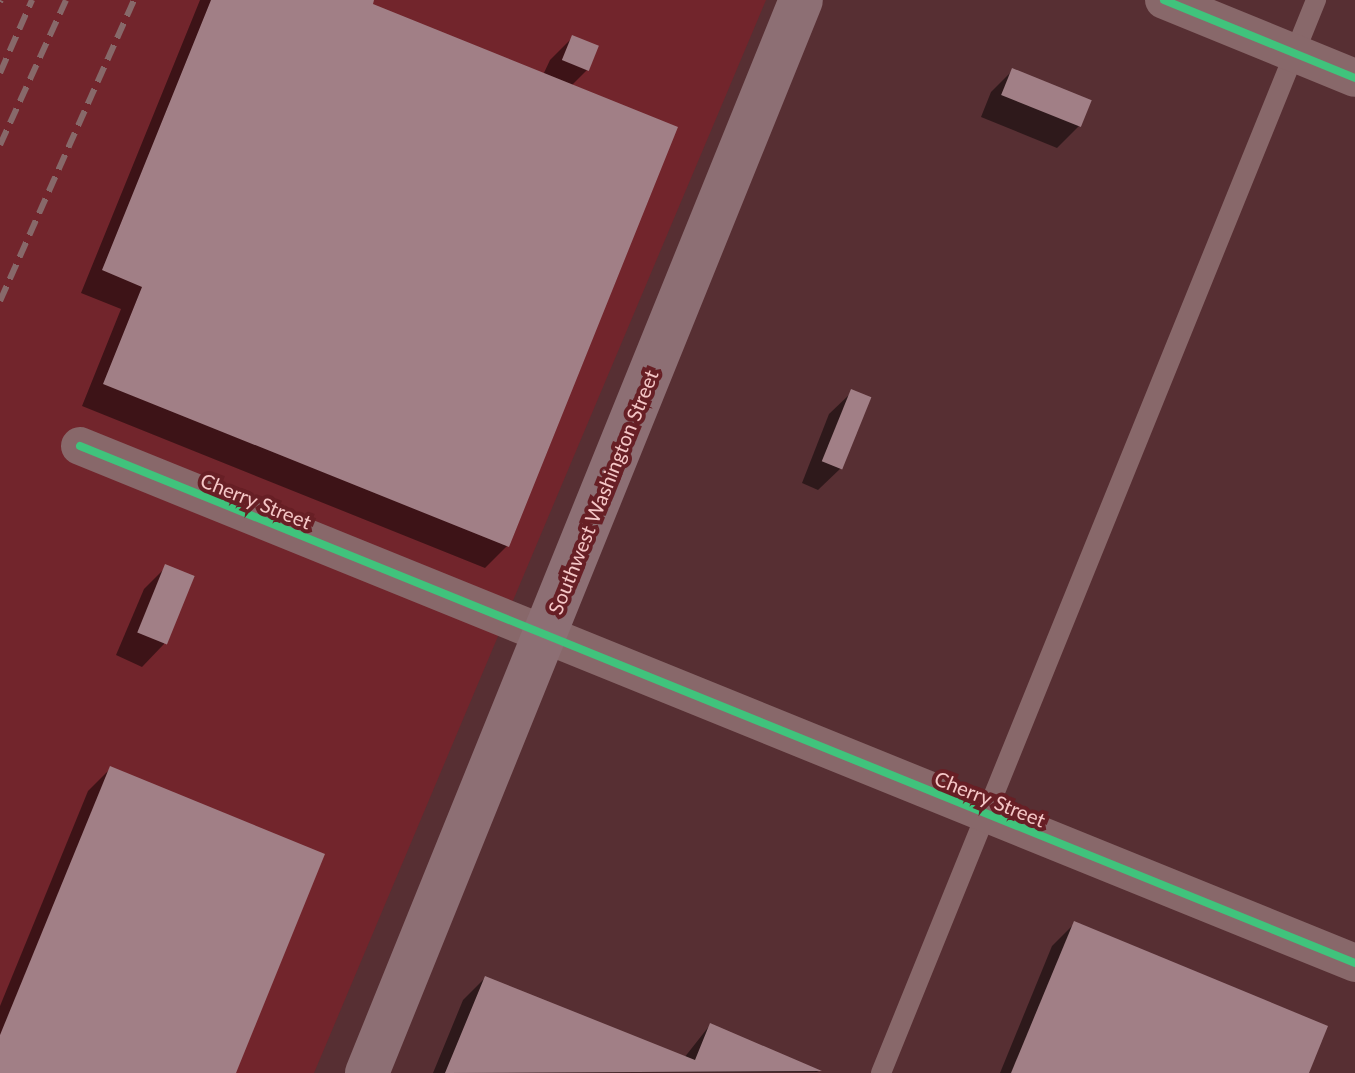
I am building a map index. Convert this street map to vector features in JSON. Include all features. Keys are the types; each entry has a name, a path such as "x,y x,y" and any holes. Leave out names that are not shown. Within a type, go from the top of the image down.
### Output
{"main road":[{"name":"Southwest Washington Street","path":"367,1073 801,0"}],"street":[{"path":"1164,0 1355,78"},
{"name":"Cherry Street","path":"80,446 544,638 1355,963"}],"lane":[{"path":"881,1073 1316,0"}],"shaded area":[{"path":"0,0 766,0 314,1073 0,1073"}],"building":[{"path":"211,0 374,0 373,4 678,127 509,547 103,384 142,287 102,270"},
{"path":"572,35 599,46 589,71 562,60"},
{"path":"1012,68 1092,100 1081,127 1001,95"},
{"path":"851,389 871,397 842,470 822,461"},
{"path":"165,564 195,576 167,645 137,633"},
{"path":"110,766 325,854 236,1073 0,1073 0,1035"},
{"path":"1074,921 1328,1026 1309,1073 1011,1073"},
{"path":"485,976 695,1060 710,1023 822,1071 445,1073"}],"railway":[{"path":"0,73 32,0"},
{"path":"0,145 66,0"},
{"path":"0,301 134,0"}],"cycle path":[{"path":"1164,0 1355,78"},
{"path":"80,446 1355,963"}]}
